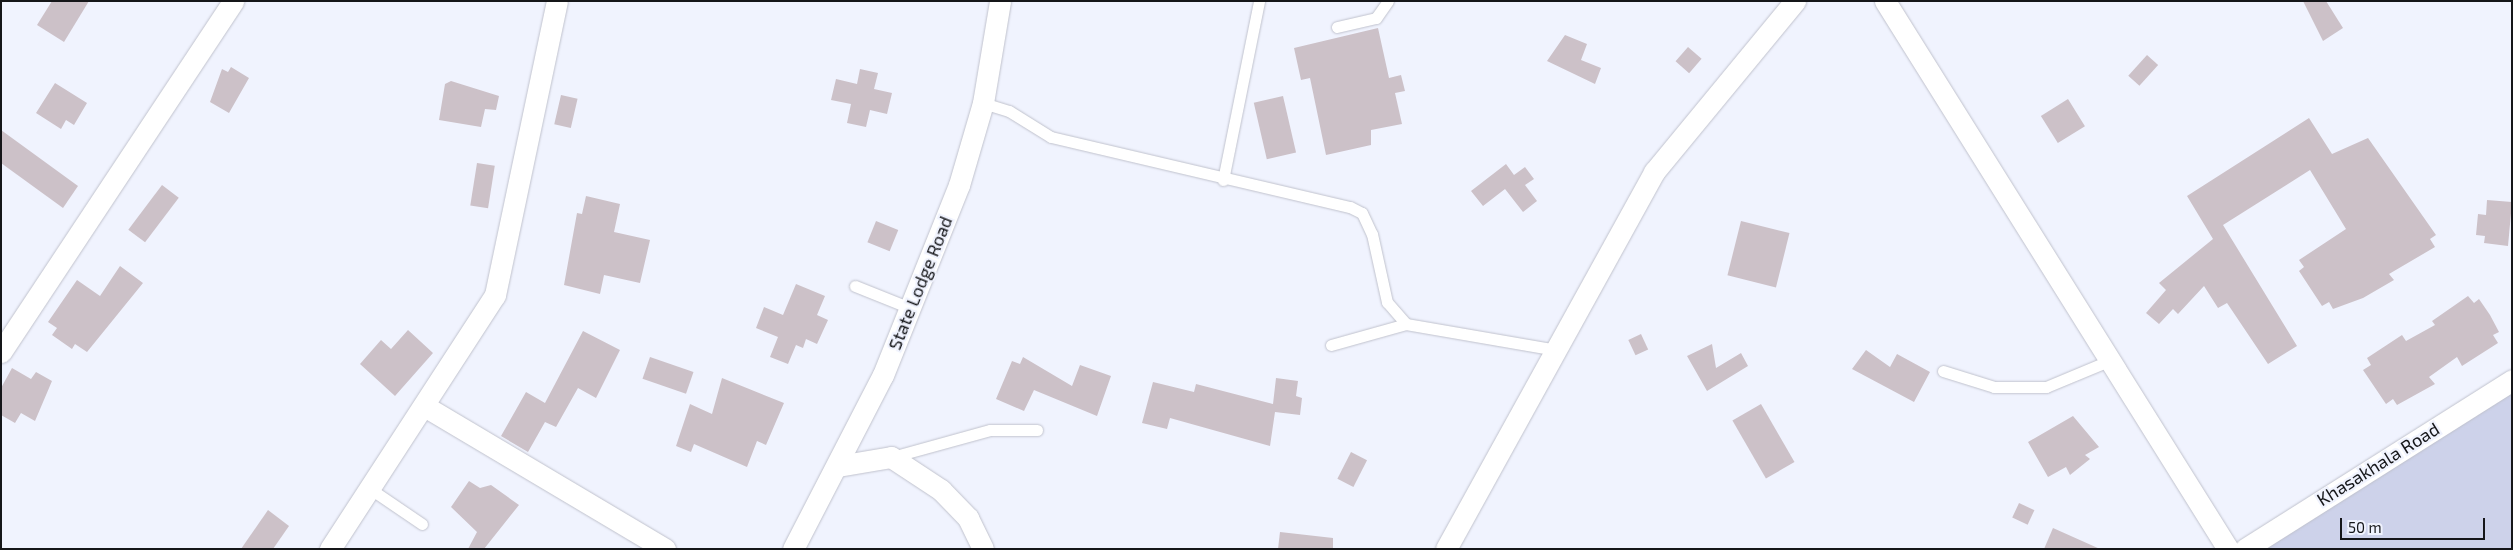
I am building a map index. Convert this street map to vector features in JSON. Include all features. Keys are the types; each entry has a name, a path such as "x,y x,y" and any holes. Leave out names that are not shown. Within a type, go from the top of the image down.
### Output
{"street":[{"path":"1,352 233,1"},
{"path":"330,549 369,488 426,407 495,295 557,1"},
{"name":"State Lodge Road","path":"792,549 838,466 910,308 959,185 983,103 1000,1"},
{"path":"1446,549 1654,172 1795,1"},
{"path":"1885,1 2228,549"},
{"name":"Khasakhala Road","path":"2245,549 2512,380"},
{"path":"426,407 665,549"},
{"path":"838,466 891,457 941,490 968,518 983,549"}],"lane":[{"path":"1223,180 1259,1"},
{"path":"1337,27 1376,18 1388,1"},
{"path":"983,103 1009,111 1051,137 1362,213 1372,234 1387,302 1406,324"},
{"path":"855,286 910,308"},
{"path":"1331,345 1406,324 1557,350"},
{"path":"1943,371 1994,387 2046,387 2111,360"},
{"path":"891,457 990,430 1037,430"},
{"path":"369,488 422,524"}],"shaded area":[{"path":"2512,382 2512,549 2258,549"}],"building":[{"path":"52,1 89,1 64,42 37,25"},
{"path":"2303,1 2326,1 2343,28 2323,41"},
{"path":"1378,28 1389,78 1401,75 1405,91 1395,93 1402,124 1371,130 1371,145 1326,155 1310,78 1301,80 1294,48"},
{"path":"1565,35 1587,44 1581,60 1601,68 1595,84 1547,61"},
{"path":"1688,47 1702,59 1689,73 1676,61"},
{"path":"2147,55 2158,65 2139,86 2128,76"},
{"path":"231,67 249,78 229,113 210,102 222,69 228,72"},
{"path":"860,69 878,73 874,89 892,93 887,114 870,110 866,127 847,123 851,104 831,100 836,79 857,84"},
{"path":"451,81 499,96 496,110 485,109 481,127 439,120 445,84"},
{"path":"55,83 87,103 74,125 66,120 61,129 36,113"},
{"path":"561,95 578,99 571,128 554,124"},
{"path":"1283,96 1296,153 1267,159 1254,103"},
{"path":"2068,99 2085,126 2058,143 2041,116"},
{"path":"2309,118 2332,154 2368,138 2436,235 2430,239 2435,247 2389,274 2394,280 2363,298 2333,309 2329,302 2322,306 2299,271 2304,267 2299,260 2346,229 2310,170 2223,225 2297,346 2268,364 2227,303 2218,308 2204,286 2178,314 2173,309 2159,324 2146,313 2166,290 2159,283 2213,239 2187,196"},
{"path":"1,130 78,186 63,208 1,163"},
{"path":"477,163 495,166 488,208 470,205"},
{"path":"1506,164 1514,175 1525,167 1534,179 1525,185 1537,201 1523,212 1505,189 1483,206 1471,191"},
{"path":"162,185 179,198 145,242 128,230"},
{"path":"586,196 620,204 614,232 650,240 640,283 604,275 600,294 564,285 577,213 582,214"},
{"path":"2487,200 2512,202 2508,246 2484,243 2485,236 2476,235 2478,214 2486,215"},
{"path":"876,221 898,230 890,251 867,242"},
{"path":"1741,221 1790,233 1776,287 1727,275"},
{"path":"120,266 143,283 87,352 75,344 72,349 52,335 57,328 48,322 77,280 100,296"},
{"path":"796,284 825,296 817,315 828,320 817,344 806,339 803,348 796,345 788,364 770,357 778,337 756,328 764,307 783,315"},
{"path":"2468,296 2474,303 2479,299 2490,315 2499,332 2493,335 2498,343 2462,366 2457,357 2429,377 2435,384 2397,405 2393,399 2386,404 2363,370 2371,365 2367,358 2402,335 2406,341 2435,325 2432,321"},
{"path":"408,330 433,353 395,396 360,364 381,340 391,349"},
{"path":"583,331 620,350 596,398 578,388 556,427 545,422 528,452 501,436 526,392 545,403"},
{"path":"1641,334 1648,349 1635,355 1628,340"},
{"path":"1712,344 1716,368 1741,353 1748,366 1707,391 1687,356"},
{"path":"1866,350 1890,367 1897,354 1930,372 1914,402 1852,369"},
{"path":"650,357 693,372 686,394 643,379"},
{"path":"1023,357 1072,386 1080,365 1111,376 1097,416 1034,390 1024,411 996,399 1012,361 1020,364"},
{"path":"12,368 31,379 36,372 52,381 35,421 21,413 15,423 1,415 1,388"},
{"path":"722,378 784,403 766,445 757,441 747,467 694,444 691,452 676,446 690,404 712,414"},
{"path":"1276,378 1298,381 1296,396 1302,398 1300,415 1275,412 1270,446 1170,418 1167,429 1142,423 1153,382 1194,392 1196,384 1273,404"},
{"path":"1761,404 1794,462 1766,479 1732,420"},
{"path":"2073,416 2099,447 2085,455 2090,459 2070,475 2066,467 2048,477 2028,442"},
{"path":"1351,452 1367,460 1353,487 1337,479"},
{"path":"469,481 480,488 491,485 519,505 484,549 468,549 477,532 451,507"},
{"path":"2019,503 2034,510 2028,525 2012,518"},
{"path":"268,510 289,526 273,549 241,549"},
{"path":"2053,528 2100,549 2044,549"},
{"path":"1280,532 1333,538 1333,549 1278,549"}]}
